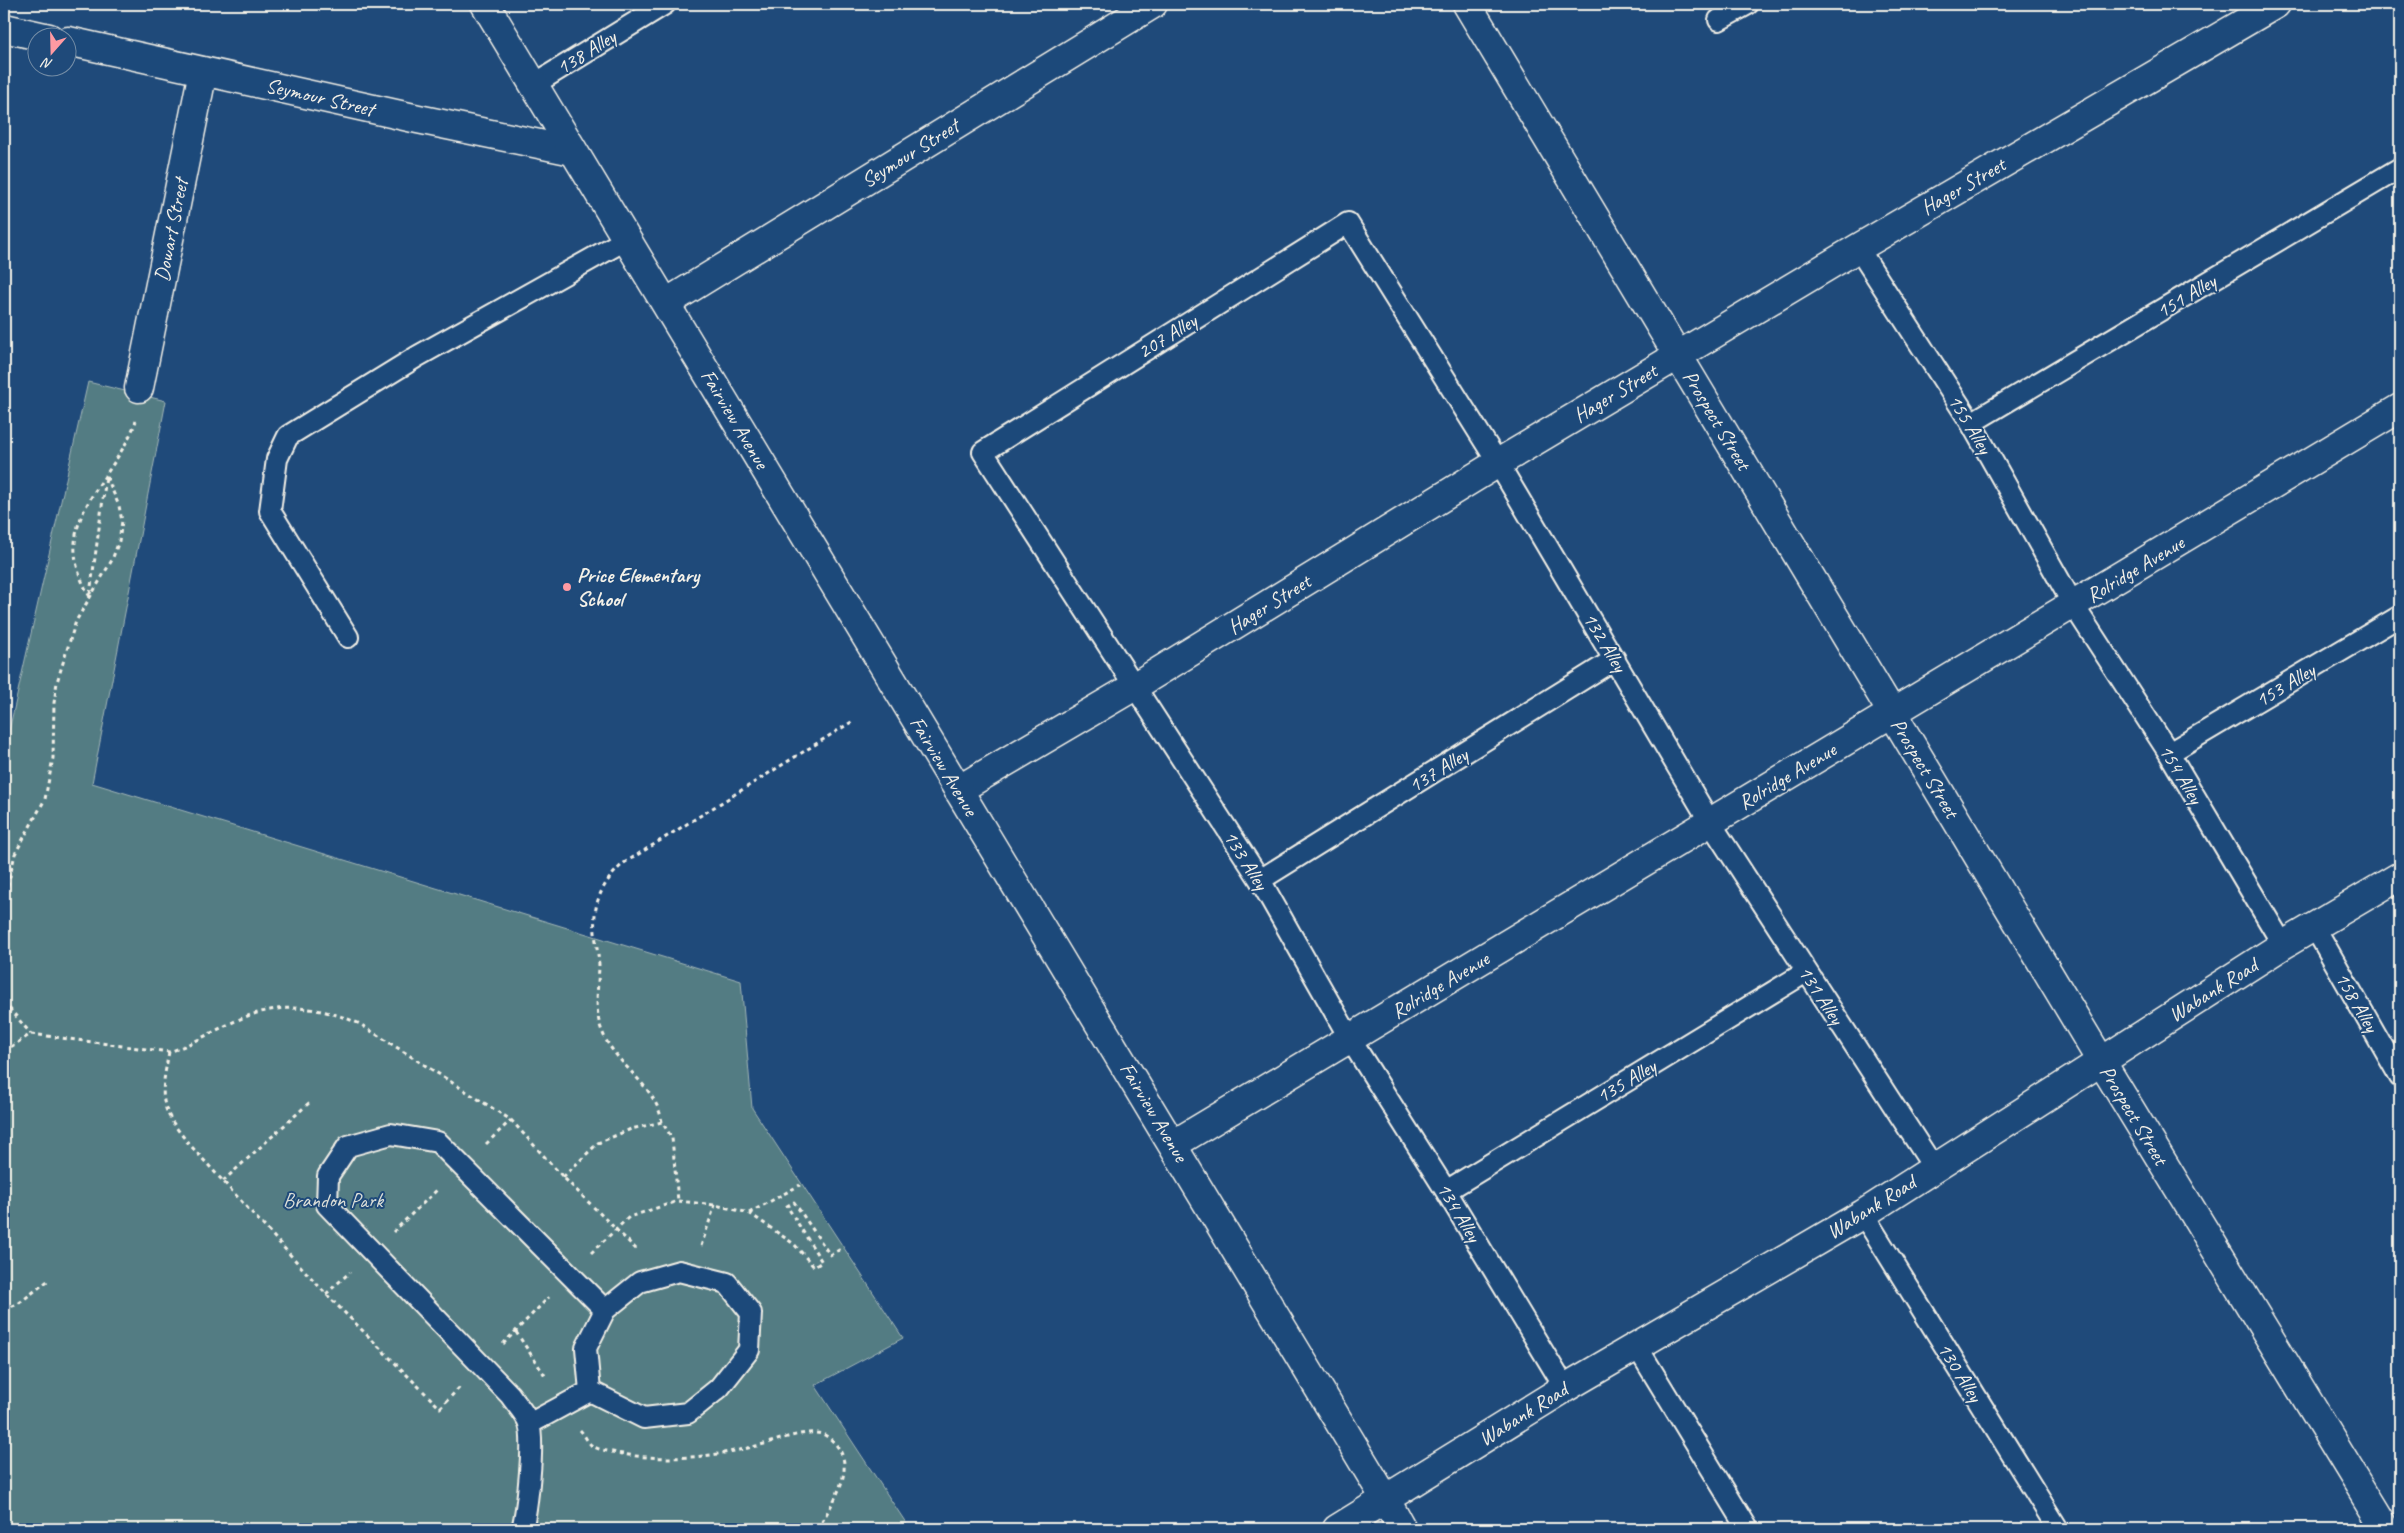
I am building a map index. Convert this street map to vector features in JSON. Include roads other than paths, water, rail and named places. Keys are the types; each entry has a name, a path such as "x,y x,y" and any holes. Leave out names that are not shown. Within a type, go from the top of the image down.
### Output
{"street":[{"name":"Fairview Avenue","path":"485,4 958,790 1174,1144 1402,1529"},
{"name":"Seymour Street","path":"666,303 1154,4"},
{"name":"Prospect Street","path":"1467,4 2101,1061 2386,1529"},
{"name":"Hager Street","path":"958,790 1135,686 1678,355 2276,4"},
{"path":"4,28 28,33"},
{"name":"Seymour Street","path":"78,44 573,151"},
{"name":"Dowart Street","path":"139,388 203,71"},
{"name":"Rolridge Avenue","path":"1174,1144 2003,645 2074,606 2400,408"},
{"name":"Wabank Road","path":"1337,1529 1636,1345 1863,1214 2283,945 2400,876"}],"lane":[{"name":"138 Alley","path":"533,85 665,4"},
{"path":"1718,20 1748,4"},
{"name":"151 Alley","path":"1971,423 2400,168"},
{"name":"207 Alley","path":"1135,686 983,452 1348,223 1498,463"},
{"path":"348,637 270,511 277,459 288,436 418,356 627,239"},
{"name":"155 Alley","path":"1858,248 1971,423 2074,606"},
{"name":"132 Alley","path":"1498,463 1710,822"},
{"name":"154 Alley","path":"2074,606 2169,753 2283,945"},
{"name":"153 Alley","path":"2169,753 2400,616"},
{"name":"137 Alley","path":"1260,880 1615,659"},
{"name":"133 Alley","path":"1135,686 1260,880 1350,1039"},
{"name":"131 Alley","path":"1710,822 1934,1168"},
{"name":"158 Alley","path":"2314,926 2400,1077"},
{"name":"135 Alley","path":"1446,1191 1806,972"},
{"name":"134 Alley","path":"1350,1039 1446,1191 1565,1388"},
{"path":"522,1529 525,1518 530,1468 530,1424 510,1395 327,1206 328,1176 348,1146 391,1134 438,1142 605,1310"},
{"name":"130 Alley","path":"1863,1214 2058,1529"},
{"path":"679,1271 727,1283 751,1313 749,1350 719,1388 688,1412 644,1418 590,1391 586,1348 605,1310 640,1282 679,1271"},
{"path":"1636,1345 1748,1529"},
{"path":"530,1424 590,1391"}],"place":[{"name":"Price Elementary School","path":"567,587"}],"park label":[{"name":"Brandon Park","path":"333,1200"}]}
